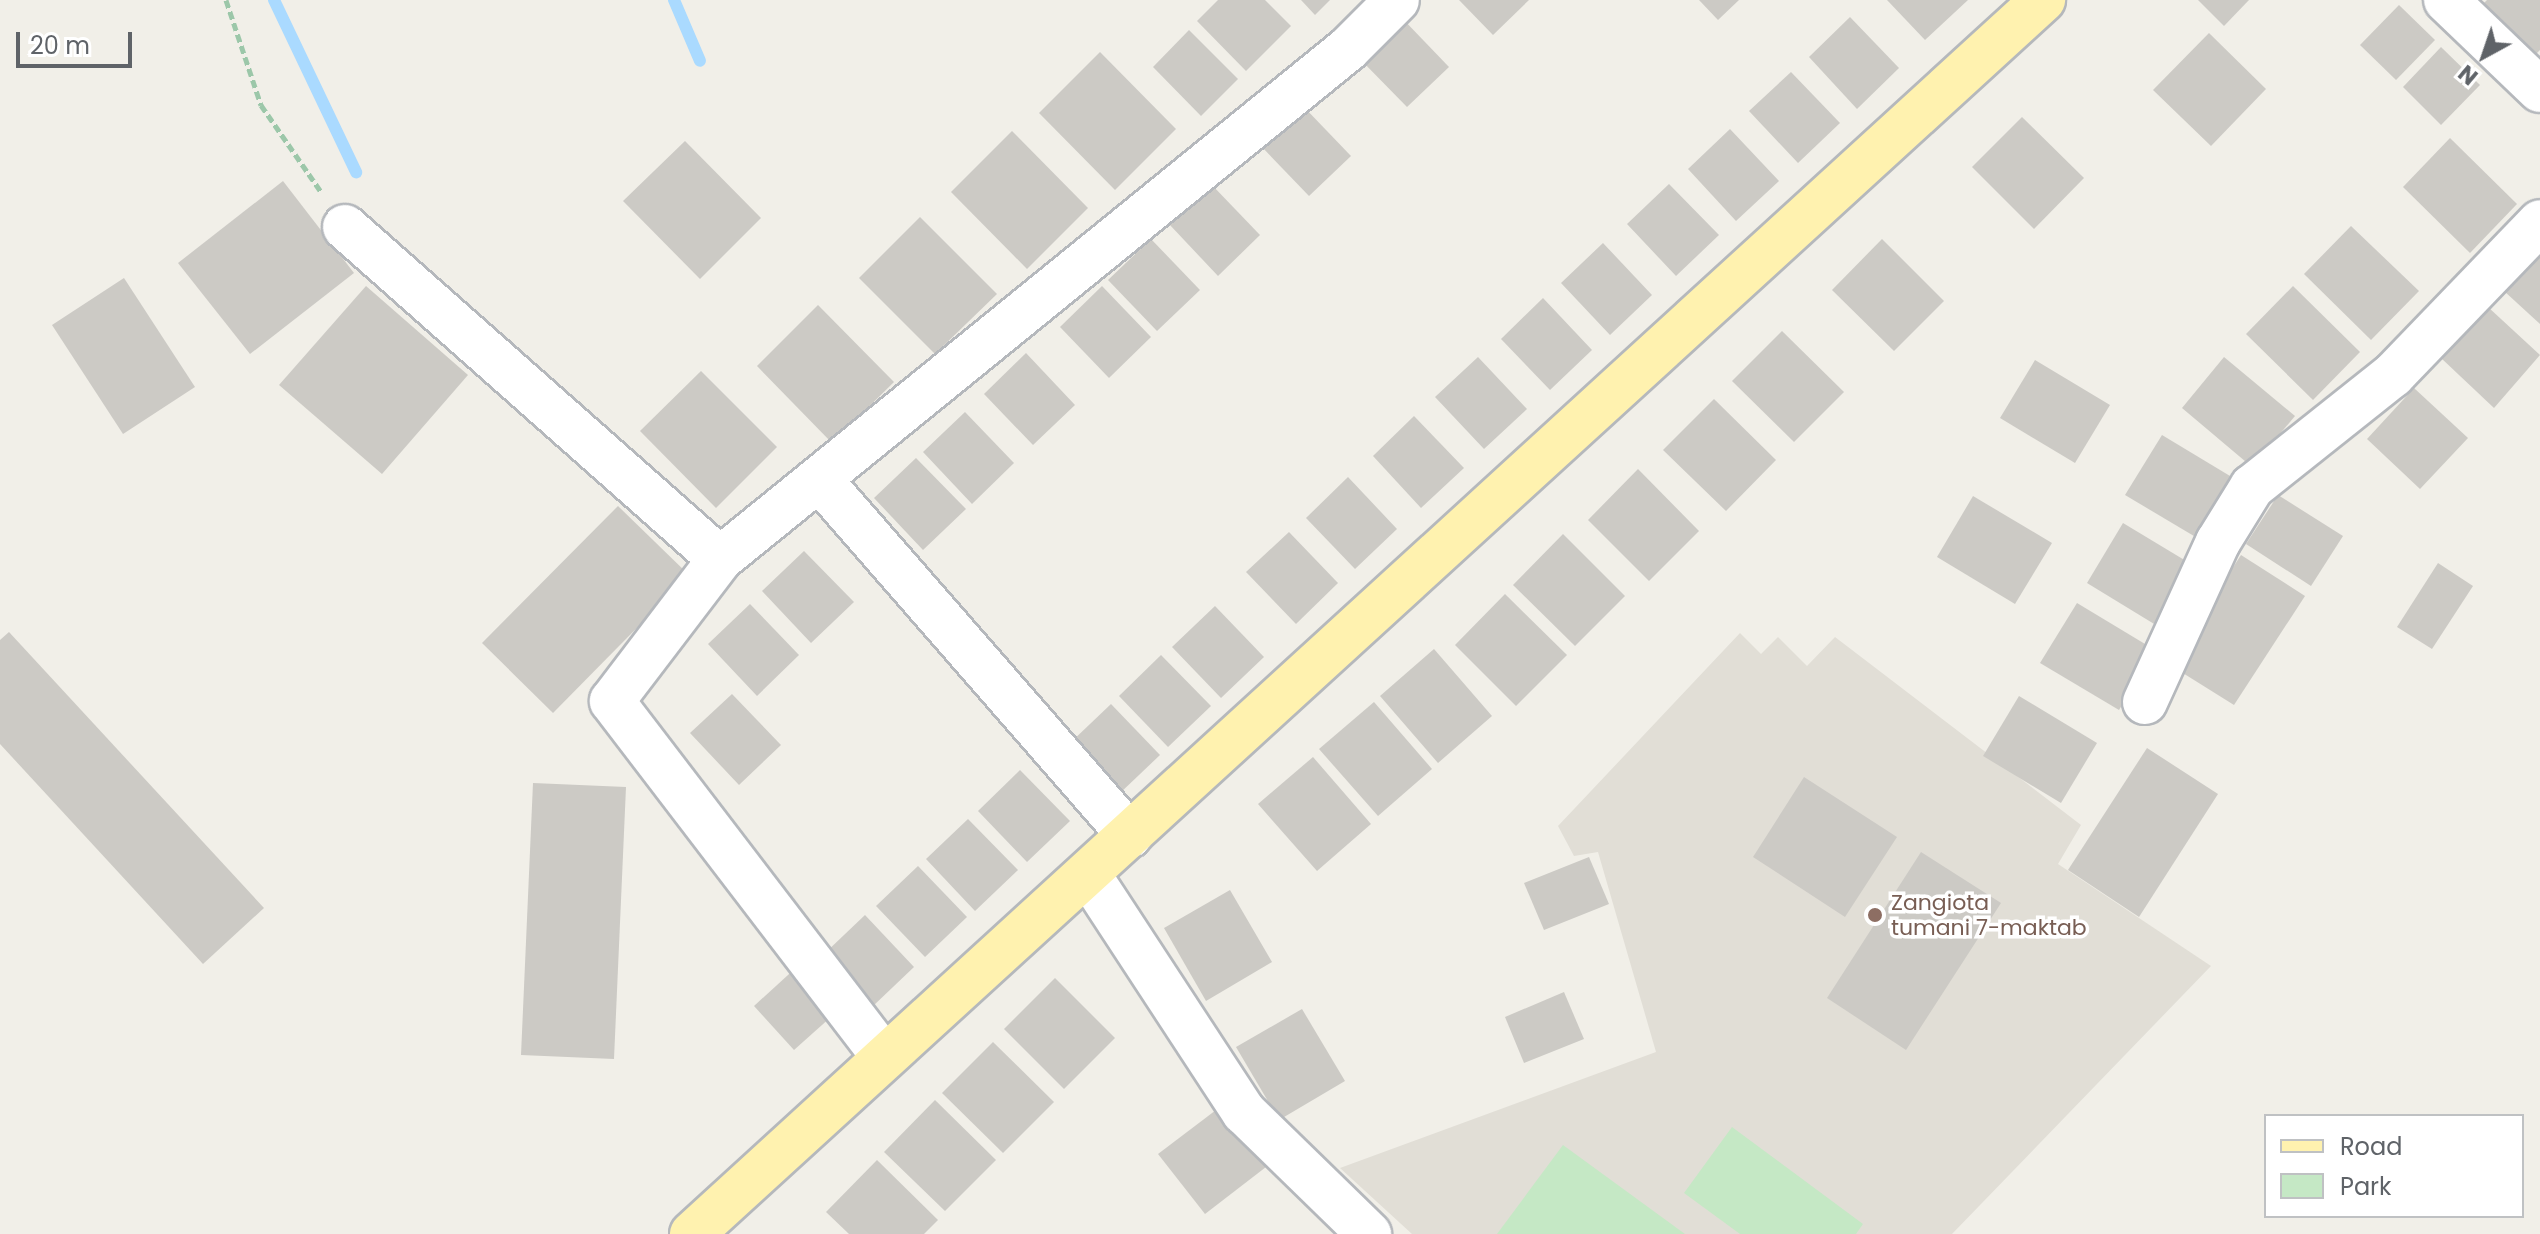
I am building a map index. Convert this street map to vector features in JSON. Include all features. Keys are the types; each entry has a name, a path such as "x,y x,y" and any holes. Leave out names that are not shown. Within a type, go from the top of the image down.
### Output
{"main road":[{"path":"692,1234 2043,0"}],"street":[{"path":"884,1057 612,701 720,559 1348,49 1397,0"},
{"path":"2446,0 2540,90"},
{"path":"2145,702 2218,542 2252,487 2393,375 2540,222"},
{"path":"345,227 720,559"},
{"path":"819,479 1130,835"},
{"path":"1088,874 1244,1112 1369,1234"}],"path":[{"path":"226,0 261,105 345,227"}],"shaded area":[{"name":"Zangiota tumani 7-maktab","path":"1740,633 1761,654 1778,637 1807,666 1835,637 2081,825 2058,864 2211,966 1952,1234 1412,1234 1340,1168 1656,1052 1598,852 1574,856 1558,826"}],"green space":[{"path":"1732,1127 1863,1224 1856,1234 1740,1234 1684,1193"},
{"path":"1563,1145 1685,1234 1497,1234"}],"building":[{"path":"1218,0 1265,0 1291,26 1246,71 1197,21"},
{"path":"1301,0 1330,0 1315,15"},
{"path":"1459,0 1529,0 1493,35"},
{"path":"1699,0 1739,0 1718,20"},
{"path":"1887,0 1968,0 1925,40"},
{"path":"2198,0 2249,0 2224,26"},
{"path":"2487,0 2540,0 2540,50 2531,59 2478,9"},
{"path":"2399,5 2435,40 2396,80 2360,45"},
{"path":"1400,16 1449,67 1407,107 1357,56"},
{"path":"1850,17 1899,68 1857,109 1809,57"},
{"path":"1189,30 1238,79 1201,116 1153,67"},
{"path":"2209,33 2266,89 2211,146 2153,90"},
{"path":"2441,47 2480,85 2441,125 2403,87"},
{"path":"1100,52 1176,129 1115,190 1039,113"},
{"path":"1791,72 1840,123 1798,163 1749,111"},
{"path":"1302,105 1351,156 1309,196 1260,145"},
{"path":"2022,117 2084,178 2034,229 1972,167"},
{"path":"1730,129 1779,181 1736,221 1688,169"},
{"path":"1012,131 1088,208 1027,269 951,192"},
{"path":"2450,138 2517,204 2470,253 2403,187"},
{"path":"685,141 761,218 700,279 623,201"},
{"path":"283,181 354,273 250,354 178,263"},
{"path":"1211,184 1260,235 1218,276 1169,224"},
{"path":"1669,184 1719,235 1676,276 1627,224"},
{"path":"920,217 997,294 935,354 859,278"},
{"path":"2351,226 2419,291 2371,340 2304,274"},
{"path":"1151,239 1200,290 1157,331 1108,280"},
{"path":"1882,239 1944,301 1894,351 1832,290"},
{"path":"1603,243 1652,295 1610,335 1561,283"},
{"path":"2540,252 2540,324 2504,291"},
{"path":"124,278 195,387 123,434 52,325"},
{"path":"366,286 468,375 382,474 279,385"},
{"path":"1102,286 1151,337 1109,378 1060,327"},
{"path":"2293,286 2360,352 2313,400 2246,334"},
{"path":"1543,298 1592,350 1550,390 1501,339"},
{"path":"818,305 894,382 832,443 757,366"},
{"path":"2488,307 2540,355 2494,408 2441,358"},
{"path":"1782,331 1844,392 1794,442 1732,381"},
{"path":"1026,353 1075,405 1033,445 984,394"},
{"path":"1478,357 1527,409 1484,449 1435,397"},
{"path":"2224,357 2295,416 2252,467 2182,408"},
{"path":"2035,360 2110,405 2075,463 2000,418"},
{"path":"701,371 777,447 716,508 640,431"},
{"path":"2414,388 2468,438 2420,489 2367,439"},
{"path":"1714,399 1776,460 1726,511 1663,450"},
{"path":"965,412 1014,463 972,504 923,452"},
{"path":"1414,416 1464,468 1421,508 1373,456"},
{"path":"2162,435 2240,482 2204,542 2125,495"},
{"path":"916,458 966,509 923,550 874,498"},
{"path":"1638,469 1699,531 1649,581 1588,520"},
{"path":"1348,477 1397,529 1355,569 1306,518"},
{"path":"2278,495 2343,536 2311,586 2246,544"},
{"path":"1973,496 2052,543 2015,604 1937,557"},
{"path":"618,506 689,575 553,713 482,643"},
{"path":"2123,523 2201,570 2164,630 2087,583"},
{"path":"1289,532 1338,583 1296,624 1246,572"},
{"path":"1563,534 1625,596 1575,646 1513,585"},
{"path":"804,551 854,602 811,643 762,591"},
{"path":"2241,555 2305,596 2234,705 2170,665"},
{"path":"2438,563 2473,586 2432,649 2397,627"},
{"path":"1505,594 1567,655 1516,706 1455,645"},
{"path":"2077,603 2155,650 2119,710 2040,663"},
{"path":"750,604 799,655 757,696 708,644"},
{"path":"1215,606 1264,657 1221,698 1172,647"},
{"path":"9,632 264,908 203,964 0,744 0,640"},
{"path":"1434,649 1492,716 1438,763 1380,696"},
{"path":"1161,655 1211,706 1168,747 1119,696"},
{"path":"732,694 781,745 739,785 690,733"},
{"path":"2019,696 2097,743 2061,803 1983,756"},
{"path":"1374,702 1432,769 1378,816 1319,749"},
{"path":"1111,704 1160,755 1118,795 1069,744"},
{"path":"2147,748 2218,794 2139,917 2068,870"},
{"path":"1313,757 1371,824 1317,871 1258,804"},
{"path":"1020,770 1070,821 1027,862 978,811"},
{"path":"1804,777 1897,837 1845,917 1753,857"},
{"path":"533,783 626,787 614,1059 521,1055"},
{"path":"968,819 1018,870 975,911 926,859"},
{"path":"1921,852 2001,903 1906,1050 1827,998"},
{"path":"1589,857 1609,904 1544,930 1524,883"},
{"path":"918,866 967,917 925,957 876,906"},
{"path":"1230,890 1272,962 1206,1001 1164,928"},
{"path":"865,915 914,967 872,1007 823,955"},
{"path":"800,964 841,1008 794,1050 754,1006"},
{"path":"1055,978 1115,1038 1064,1089 1004,1029"},
{"path":"1564,992 1584,1039 1524,1063 1505,1017"},
{"path":"1302,1009 1345,1081 1279,1120 1236,1047"},
{"path":"993,1042 1054,1102 1003,1153 942,1093"},
{"path":"935,1100 996,1160 945,1211 884,1152"},
{"path":"1220,1107 1266,1167 1205,1214 1158,1154"},
{"path":"877,1160 938,1220 924,1234 849,1234 826,1212"}],"waterway":[{"path":"274,0 356,172"},
{"path":"674,0 700,61"}],"place":[{"name":"Zangiota tumani 7-maktab","path":"1875,915"}]}
